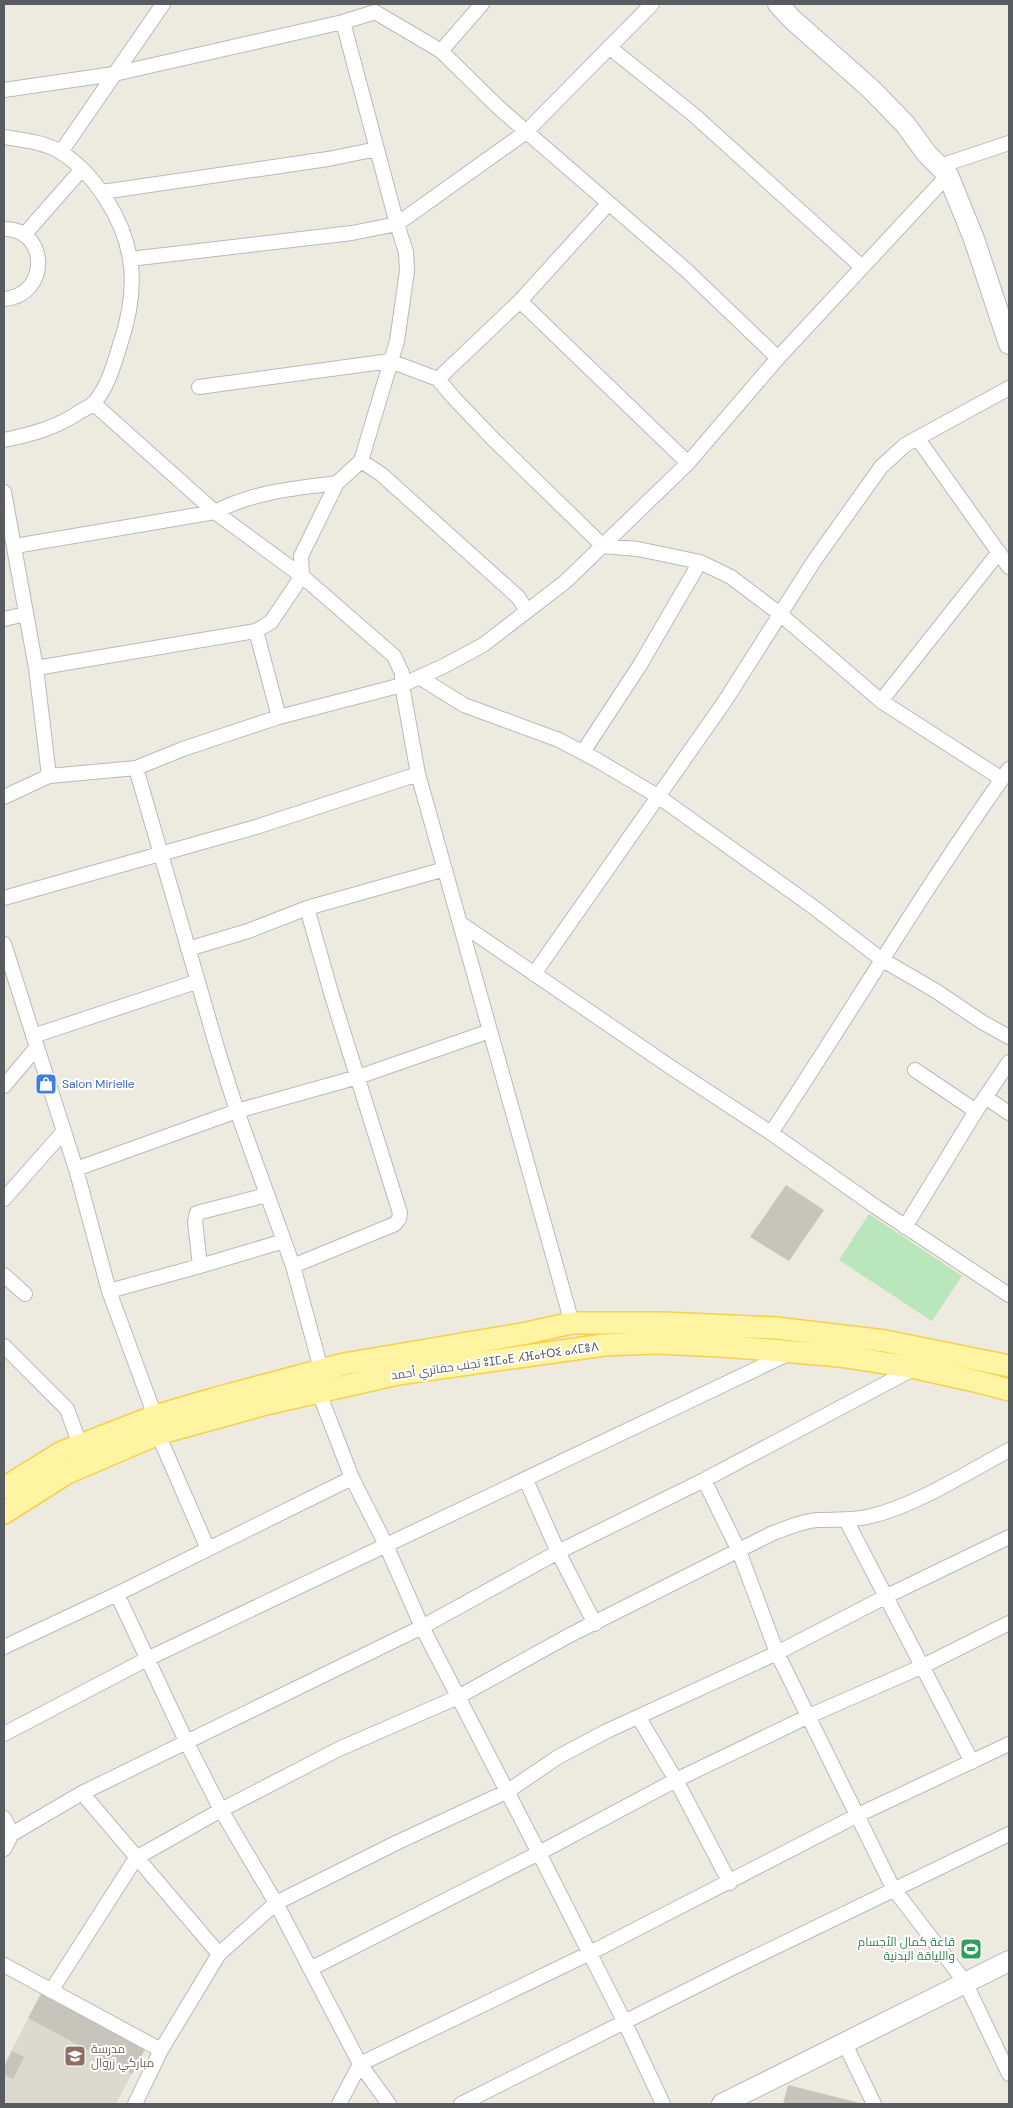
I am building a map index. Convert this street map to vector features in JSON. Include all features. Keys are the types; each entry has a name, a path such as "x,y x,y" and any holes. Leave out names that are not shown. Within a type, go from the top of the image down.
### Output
{"main road":[{"path":"778,4 793,20 872,89 905,124 944,171 974,240 1009,344"},
{"name":"تجنب حفاتري أحمد ⵓⵊⵎⴰⴹ ⵃⴼⴰⵜⵔⵉ ⴰⵃⵎⴻⴷ","path":"4,1488 62,1452 80,1445 317,1378 572,1323 662,1323 776,1328 884,1341 1009,1366"},
{"name":"تجنب حفاتري أحمد ⵓⵊⵎⴰⴹ ⵃⴼⴰⵜⵔⵉ ⴰⵃⵎⴻⴷ","path":"317,1378 398,1374 604,1345 656,1343 794,1351 840,1356 916,1368 1003,1389"},
{"name":"تجنب حفاتري أحمد ⵓⵊⵎⴰⴹ ⵃⴼⴰⵜⵔⵉ ⴰⵃⵎⴻⴷ","path":"4,1513 66,1473 156,1425"},
{"path":"722,2104 1009,1961"}],"street":[{"path":"61,152 163,4"},
{"path":"441,51 482,4"},
{"path":"130,258 352,232 396,224 526,132 652,4"},
{"path":"4,90 114,74 343,22 378,8 441,51 498,107 686,270 778,358"},
{"path":"36,668 256,631 271,622 302,576 301,556 337,483 361,461 397,340 407,271 406,252 396,224 343,22"},
{"path":"609,48 694,115 862,267"},
{"path":"4,137 29,141 61,152 82,169 102,192 118,223 130,258 132,296 122,339 111,374 93,403 60,424 29,435 4,440"},
{"path":"4,797 49,776 136,768 183,749 279,717 402,684 483,645 565,582 688,463 778,358 862,267 944,171 1009,143"},
{"path":"102,192 328,159 377,149"},
{"path":"24,236 82,169"},
{"path":"438,379 520,301 608,204"},
{"path":"4,229 16,231 24,236 30,241 38,257 37,274 28,288 21,294 4,299"},
{"path":"520,301 688,463"},
{"path":"199,387 390,361 438,379 452,397 494,440 603,546 638,549 700,562 731,577 780,614 881,701 1006,774 881,959 849,1014 771,1133"},
{"path":"534,974 725,701 814,561 881,466 898,450 1009,388"},
{"path":"93,403 215,512 302,576 394,656 402,673 402,684 418,774 572,1323"},
{"path":"918,439 1009,567"},
{"path":"361,461 381,474 510,590 527,610"},
{"path":"14,546 215,512 234,502 296,488 337,483"},
{"path":"4,494 36,668 49,776"},
{"path":"881,701 999,552"},
{"path":"583,752 640,665 700,562"},
{"path":"4,618 26,614"},
{"path":"256,631 279,717"},
{"path":"419,677 464,705 559,740 659,797 812,906 881,959 1009,1037"},
{"path":"136,768 196,982 237,1111 293,1266 317,1378 352,1478 386,1545 422,1627 590,1953 663,2104"},
{"path":"4,898 256,828 418,774"},
{"path":"188,949 248,931 307,908 445,868"},
{"path":"293,1266 395,1224 399,1219 399,1205 332,996 307,908"},
{"path":"460,922 906,1227 1009,1295"},
{"path":"4,944 76,1169 109,1291 156,1425 208,1549"},
{"path":"4,1086 35,1042 196,982"},
{"path":"76,1169 237,1111 358,1077 490,1031"},
{"path":"906,1227 976,1111 1009,1062"},
{"path":"915,1070 976,1111"},
{"path":"985,1097 1009,1113"},
{"path":"4,1198 64,1131"},
{"path":"200,1266 195,1221 198,1213 267,1195"},
{"path":"109,1291 284,1240"},
{"path":"4,1275 25,1294"},
{"path":"4,1346 67,1409 80,1445"},
{"path":"4,1734 147,1659 794,1351"},
{"path":"1003,1389 1009,1366"},
{"path":"4,1849 12,1834 82,1793 422,1627 558,1552 704,1480 916,1368"},
{"path":"51,1991 136,1858 221,1810 339,1749 401,1720 458,1697 570,1635 773,1533 815,1520 846,1520 871,1516 903,1505 1009,1450"},
{"path":"4,1647 117,1594 352,1478"},
{"path":"526,1480 558,1552 595,1624"},
{"path":"704,1480 739,1551 777,1653 893,1888 965,1982 1009,2074"},
{"path":"846,1520 972,1762"},
{"path":"135,2104 161,2050 219,1954 276,1903 398,1842 508,1791 558,1757 607,1731 639,1718 777,1653 885,1597 1009,1537"},
{"path":"117,1594 186,1741 221,1810 276,1903 360,2064 389,2104"},
{"path":"310,1969 539,1853 676,1780 809,1716 921,1667 1009,1623"},
{"path":"639,1718 676,1780 730,1883"},
{"path":"339,2104 360,2064 730,1883 858,1815 1009,1744"},
{"path":"82,1793 219,1954"},
{"path":"4,1818 12,1834"},
{"path":"461,2104 893,1888 1009,1834"},
{"path":"4,1965 161,2050"},
{"path":"845,2044 874,2104"}],"shaded area":[{"name":"مدرسة مباركي زروال","path":"41,1994 145,2048 116,2104 4,2104 4,2065"}],"green space":[{"path":"869,1214 962,1276 932,1321 839,1260"}],"building":[{"path":"786,1185 824,1210 789,1261 750,1237"},
{"path":"41,1994 145,2049 132,2074 28,2018"},
{"path":"12,2051 24,2057 13,2079 4,2074 4,2067"},
{"path":"788,2085 864,2104 783,2104"}],"place":[{"name":"Salon Mirielle","path":"46,1084"},
{"name":"قاعة كمال الأجسام واللياقة البدنية","path":"971,1949"},
{"name":"مدرسة مباركي زروال","path":"75,2056"}]}
